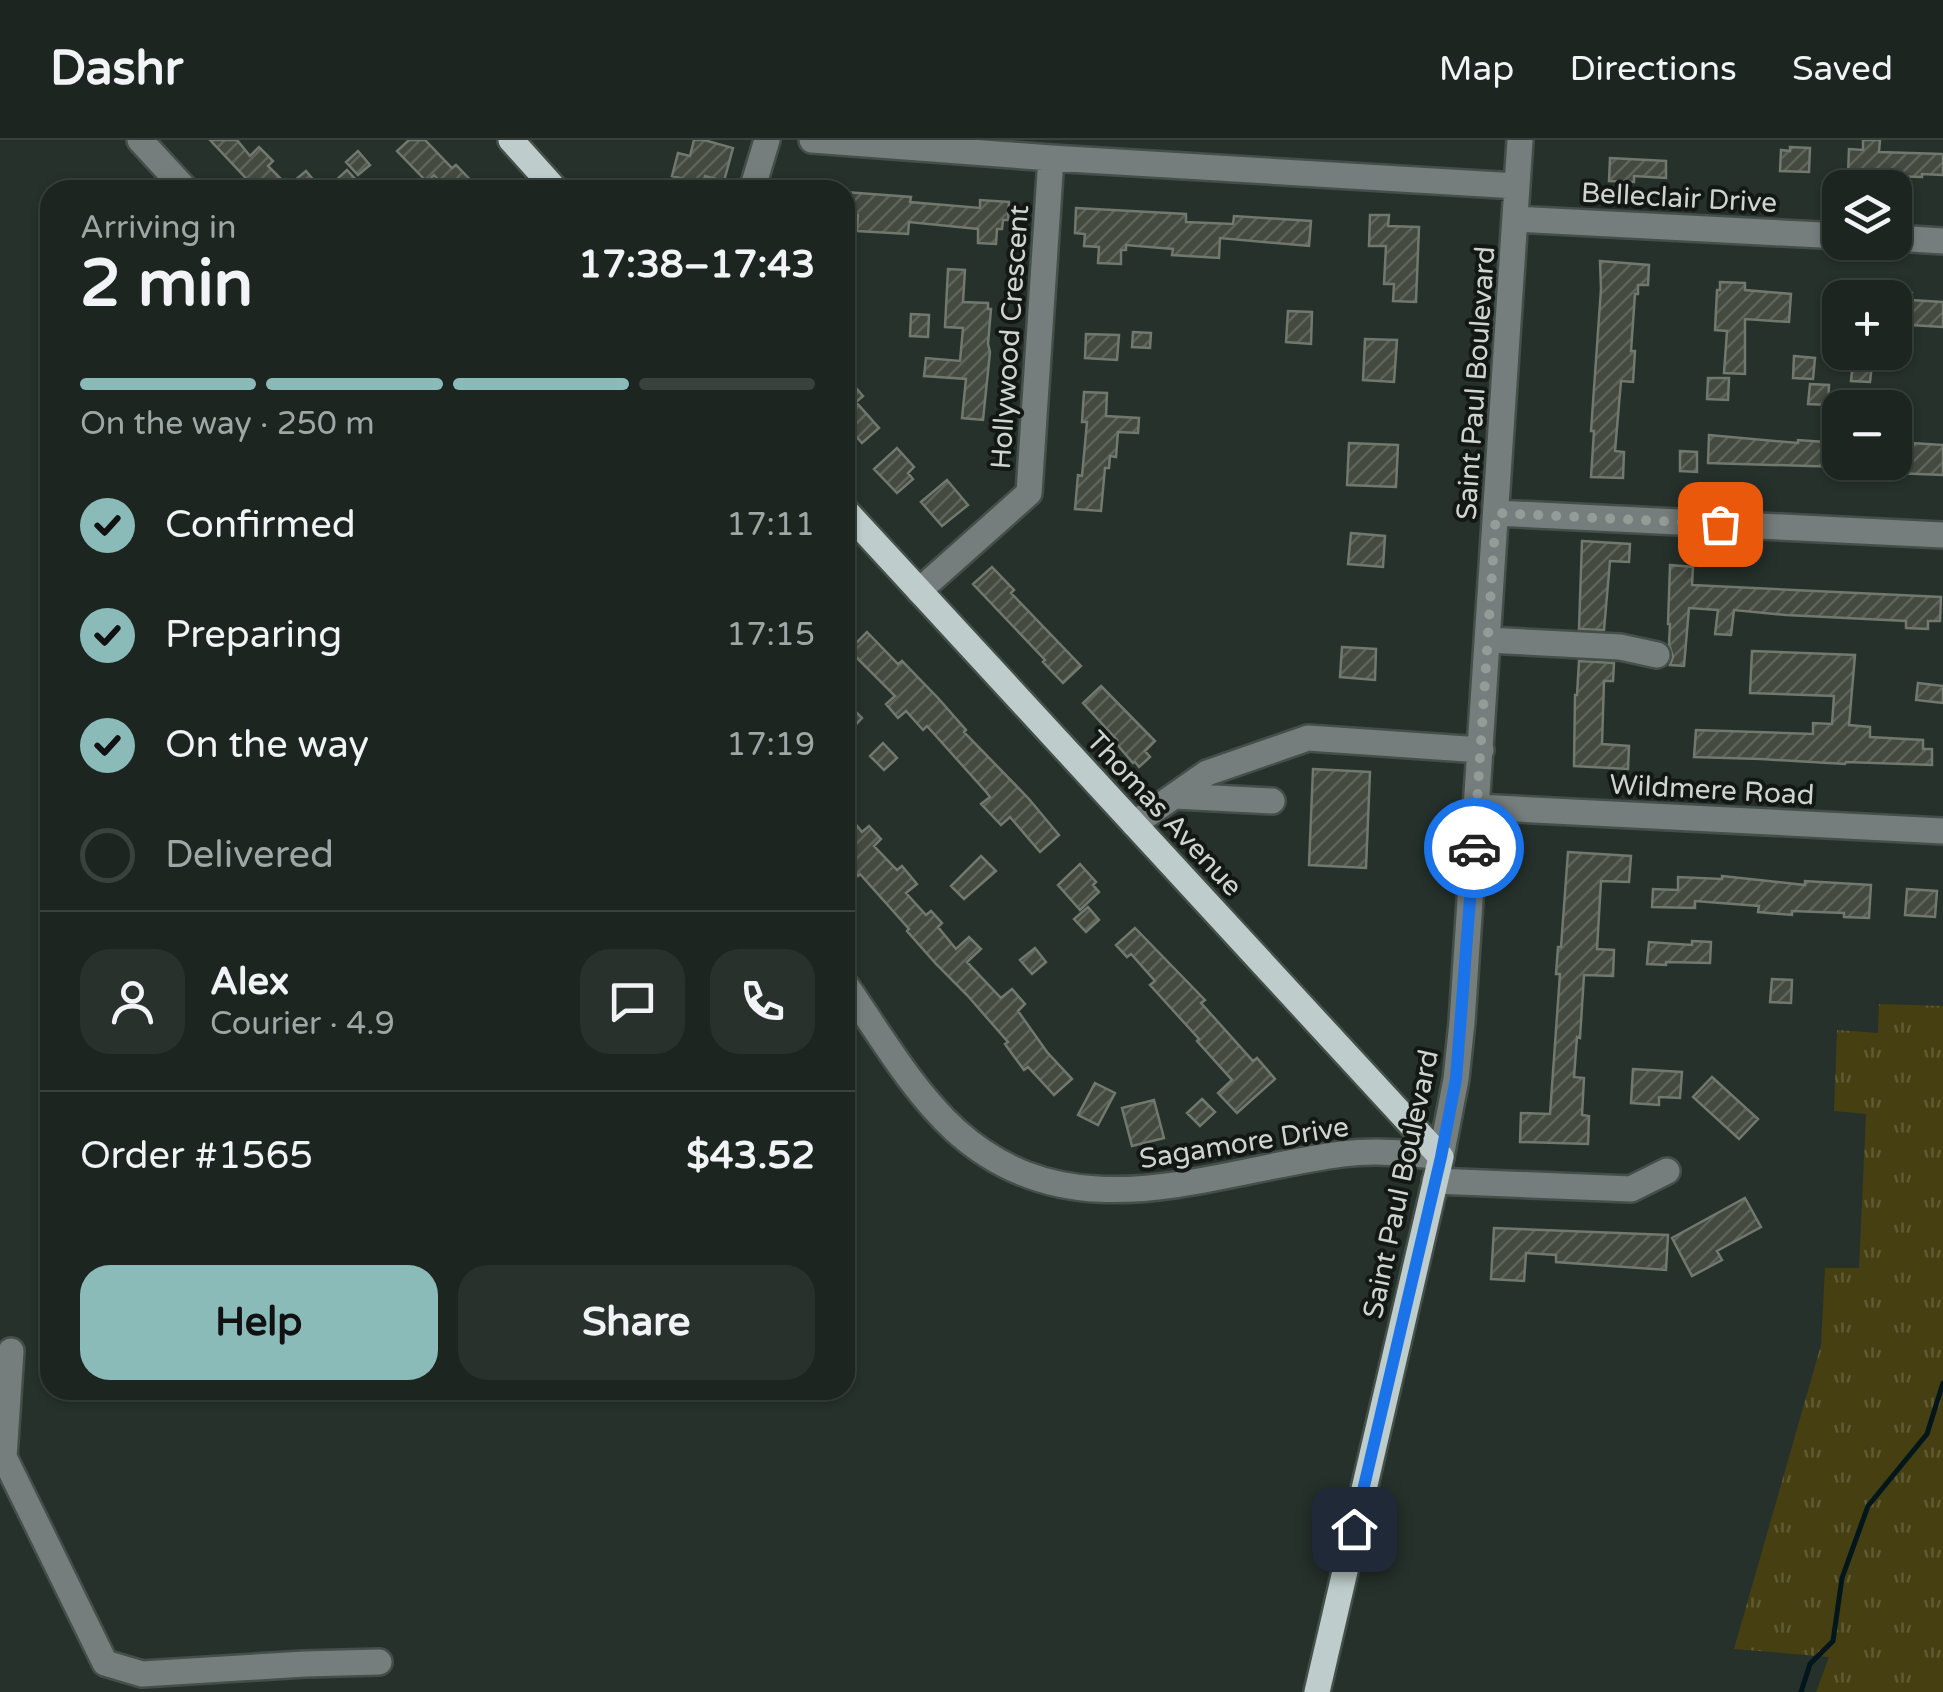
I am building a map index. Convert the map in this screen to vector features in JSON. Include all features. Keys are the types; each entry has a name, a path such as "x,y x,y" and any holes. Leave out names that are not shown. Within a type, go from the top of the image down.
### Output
{"main road":[{"path":"511,140 547,180"},
{"name":"Thomas Avenue","path":"855,521 1134,824 1438,1169"},
{"name":"Saint Paul Boulevard","path":"1317,1692 1438,1169"}],"street":[{"path":"140,140 177,180"},
{"path":"755,180 767,140"},
{"path":"812,140 1517,186"},
{"name":"Saint Paul Boulevard","path":"1438,1169 1456,1079 1462,1022 1520,140"},
{"name":"Hollywood Crescent","path":"919,591 1029,493 1052,158"},
{"name":"Belleclair Drive","path":"1515,219 1822,235"},
{"path":"1912,239 1943,241"},
{"path":"1496,513 1943,535"},
{"path":"1488,640 1620,647 1657,655"},
{"path":"1134,824 1207,773 1308,738 1481,750"},
{"path":"1175,796 1272,801"},
{"name":"Wildmere Road","path":"1477,807 1943,830"},
{"name":"Sagamore Drive","path":"855,998 914,1083 954,1129 1009,1168 1044,1182 1075,1188 1142,1190 1340,1154 1398,1152 1438,1169 1631,1188 1667,1172"},
{"path":"11,1350 4,1457 105,1663 142,1683 305,1664 380,1662"}],"green space":[{"path":"1879,1004 1943,1006 1943,1692 1816,1692 1829,1657 1734,1649 1821,1345 1825,1268 1859,1268 1866,1114 1834,1111 1837,1030 1878,1033"}],"building":[{"path":"210,140 237,140 250,156 259,147 273,161 268,166 281,179 248,180"},
{"path":"409,140 425,140 452,168 456,165 470,180 438,180 434,175 425,180 397,151"},
{"path":"694,140 733,148 724,180 672,176 678,153 690,156"},
{"path":"1863,140 1880,140 1879,152 1943,154 1943,175 1912,177 1912,170 1848,170 1849,149 1863,150"},
{"path":"1790,147 1810,148 1809,172 1780,171 1781,150 1790,151"},
{"path":"358,151 370,165 358,175 346,162"},
{"path":"1610,158 1666,161 1666,178 1634,176 1634,182 1609,181"},
{"path":"347,170 356,180 336,180"},
{"path":"306,171 314,180 295,180"},
{"path":"855,193 980,208 980,200 1009,202 1008,220 1003,220 1002,229 997,229 996,244 978,243 978,229 909,222 908,234 857,231"},
{"path":"1076,208 1186,214 1186,222 1233,224 1234,216 1311,221 1309,246 1220,238 1219,258 1172,255 1173,249 1126,245 1126,250 1121,250 1121,264 1098,263 1099,247 1084,246 1085,234 1075,233"},
{"path":"1370,215 1389,215 1388,226 1419,227 1416,302 1393,301 1394,284 1384,284 1386,246 1369,246"},
{"path":"1600,261 1649,265 1648,285 1638,285 1635,294 1633,382 1621,381 1615,451 1624,452 1623,478 1591,477"},
{"path":"948,269 965,270 963,302 988,303 991,309 983,420 962,418 966,379 924,376 926,358 960,361 963,328 945,327"},
{"path":"1720,282 1745,283 1745,290 1791,294 1789,322 1745,319 1745,374 1724,373 1727,331 1715,330"},
{"path":"1912,300 1943,302 1943,327 1912,325"},
{"path":"1288,311 1312,312 1311,344 1286,342"},
{"path":"911,314 929,315 928,337 910,336"},
{"path":"1133,332 1151,333 1150,348 1132,347"},
{"path":"1086,334 1119,335 1117,360 1085,358"},
{"path":"1365,339 1397,340 1394,382 1363,380"},
{"path":"1794,356 1815,358 1813,379 1793,378"},
{"path":"1852,370 1871,370 1870,382 1851,381"},
{"path":"1708,378 1729,378 1728,400 1707,399"},
{"path":"1810,384 1829,385 1829,390 1822,390 1822,405 1808,404"},
{"path":"855,387 863,396 856,402 879,428 862,443 855,435"},
{"path":"1084,392 1107,393 1106,416 1139,418 1138,433 1118,432 1116,457 1110,456 1109,468 1105,468 1101,511 1075,509 1087,422 1082,422"},
{"path":"1709,435 1822,442 1822,466 1708,463"},
{"path":"1349,443 1398,445 1396,487 1347,485"},
{"path":"1912,443 1943,445 1943,475 1912,474"},
{"path":"897,448 914,467 908,473 913,479 897,493 874,469"},
{"path":"1680,451 1697,452 1697,472 1680,471"},
{"path":"947,480 968,505 942,526 921,502"},
{"path":"1351,533 1385,536 1383,567 1348,564"},
{"path":"1582,541 1630,544 1629,562 1610,561 1604,630 1579,629"},
{"path":"1670,565 1693,567 1692,585 1941,597 1940,621 1928,621 1928,629 1906,628 1906,621 1734,610 1731,635 1715,634 1718,610 1689,608 1684,666 1670,665"},
{"path":"992,567 1014,590 1011,593 1081,666 1063,683 973,584"},
{"path":"867,632 898,664 902,661 1059,835 1040,852 1010,817 1001,825 981,804 990,797 927,726 923,730 906,711 898,718 886,704 895,696 855,656 855,644"},
{"path":"1342,647 1376,649 1375,680 1340,677"},
{"path":"1752,651 1855,655 1849,725 1870,727 1870,737 1923,740 1923,749 1932,749 1932,765 1694,757 1696,730 1813,734 1813,723 1832,724 1834,696 1750,693"},
{"path":"1579,661 1614,663 1613,681 1604,681 1602,744 1629,746 1628,769 1574,766"},
{"path":"1918,683 1943,686 1943,703 1916,700"},
{"path":"1101,686 1155,741 1145,751 1150,757 1139,767 1083,703"},
{"path":"883,743 897,758 884,770 870,756"},
{"path":"1313,769 1370,772 1366,868 1309,865"},
{"path":"855,823 862,832 869,826 881,839 874,846 897,870 902,866 917,884 906,893 926,915 931,911 942,923 938,927 956,949 969,937 981,949 967,962 1001,998 1012,989 1025,1004 1018,1011 1072,1079 1054,1095 1028,1067 1024,1070 1005,1044 1008,1042 858,876"},
{"path":"1568,852 1631,856 1629,882 1601,881 1597,949 1614,950 1613,976 1584,975 1574,1077 1584,1078 1582,1115 1589,1116 1588,1144 1520,1142 1521,1113 1550,1114 1560,974 1556,974"},
{"path":"981,856 996,871 964,899 951,886"},
{"path":"1080,864 1096,882 1093,885 1099,892 1080,910 1058,885"},
{"path":"1722,876 1805,885 1805,881 1871,885 1869,918 1844,917 1844,913 1758,912 1759,906 1695,901 1695,908 1652,907 1653,889 1678,890 1678,877"},
{"path":"1907,889 1937,891 1935,917 1905,915"},
{"path":"1088,907 1099,920 1086,932 1074,919"},
{"path":"1135,928 1205,1000 1201,1003 1253,1061 1257,1058 1275,1079 1237,1113 1218,1093 1232,1080 1150,985 1155,981 1131,954 1127,957 1116,945"},
{"path":"1692,941 1711,942 1710,963 1647,964 1649,942 1692,945"},
{"path":"1035,948 1046,962 1032,974 1020,960"},
{"path":"1772,979 1792,980 1791,1003 1770,1002"},
{"path":"1633,1069 1682,1072 1680,1098 1659,1097 1659,1105 1631,1103"},
{"path":"1712,1077 1758,1119 1739,1139 1693,1097"},
{"path":"1095,1083 1115,1093 1098,1125 1078,1115"},
{"path":"1202,1099 1215,1112 1200,1126 1187,1113"},
{"path":"1154,1100 1164,1138 1132,1146 1122,1108"},
{"path":"1745,1198 1761,1227 1717,1251 1722,1260 1692,1276 1672,1238"},
{"path":"1494,1228 1668,1235 1666,1270 1556,1262 1556,1255 1526,1253 1524,1281 1491,1279"}],"waterway":[{"path":"1801,1692 1810,1664 1833,1641 1842,1578 1868,1506 1927,1434 1943,1383"}],"way so far":[{"path":"1474,848 1496,513 1720,524"}],"route":[{"path":"1354,1529 1456,1079 1474,848"}]}
